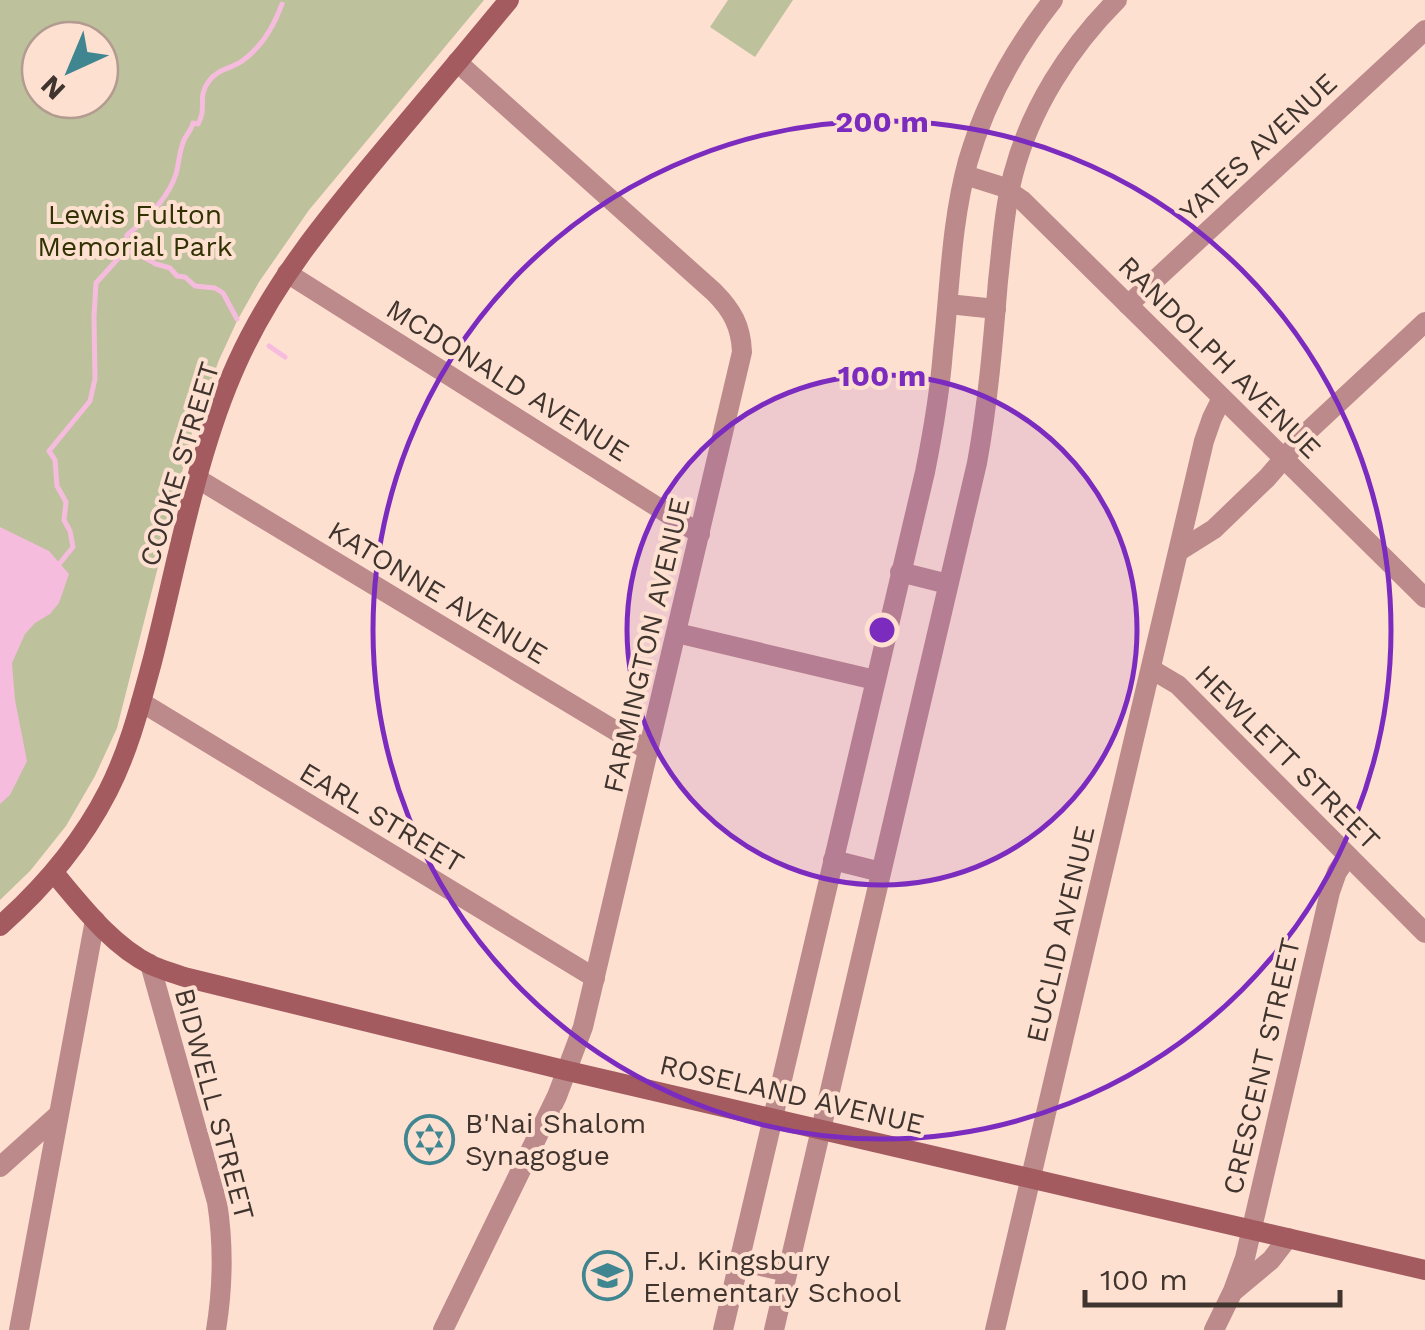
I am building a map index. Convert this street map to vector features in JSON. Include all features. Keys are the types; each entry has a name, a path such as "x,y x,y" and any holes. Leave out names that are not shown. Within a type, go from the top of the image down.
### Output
{"street":[{"name":"COOKE STREET","path":"0,926 54,873 109,790 141,702 218,410 256,324 286,272 317,231 508,0"},
{"path":"723,1330 933,429 954,230 964,176 998,85 1053,0"},
{"path":"774,1330 983,430 1010,190 1022,148 1046,95 1079,43 1117,0"},
{"name":"YATES AVENUE","path":"1128,305 1425,30"},
{"name":"FARMINGTON AVENUE","path":"443,1330 544,1124 583,1026 740,367 742,338 736,320 714,292 457,62"},
{"name":"RANDOLPH AVENUE","path":"964,176 1010,190 1023,201 1425,598"},
{"name":"MCDONALD AVENUE","path":"286,272 700,534"},
{"path":"948,304 996,308"},
{"path":"1179,550 1214,530 1306,432 1425,322"},
{"name":"EUCLID AVENUE","path":"995,1330 1208,428 1222,398"},
{"name":"KATONNE AVENUE","path":"198,480 649,751"},
{"path":"900,572 948,584"},
{"path":"677,633 875,680"},
{"name":"HEWLETT STREET","path":"1151,669 1178,685 1425,933"},
{"name":"EARL STREET","path":"141,702 596,978"},
{"name":"CRESCENT STREET","path":"1214,1330 1245,1258 1332,883 1348,856"},
{"path":"832,860 880,872"},
{"name":"BIDWELL STREET","path":"54,873 95,920 150,964 217,1202 223,1238 222,1296 216,1330"},
{"path":"19,1330 95,920"},
{"name":"ROSELAND AVENUE","path":"150,964 233,990 568,1071 1425,1270"},
{"path":"0,1167 58,1114"},
{"name":"CRESCENT STREET","path":"1233,1291 1271,1260 1288,1238"},
{"path":"739,1261 787,1272"}],"green space":[{"name":"Lewis Fulton Memorial Park","path":"0,0 484,0 309,210 237,321 192,433 117,728 66,826 30,871 0,900"},
{"path":"728,0 793,0 755,57 710,27"}],"shaded area":[{"path":"0,527 49,551 69,574 59,603 25,634 12,663 27,761 10,795 0,804"}],"waterway":[{"path":"60,563 73,547 64,520 66,502 57,486 55,460 49,451 90,401 95,379 96,283 125,251 127,235 168,192 184,140 193,123 198,124 201,118 203,92 209,81 256,49 282,4"},
{"path":"125,251 170,268 195,286 215,288 223,293 237,319"},
{"path":"269,346 285,357"}],"place":[{"name":"B'Nai Shalom Synagogue","path":"430,1139"},
{"name":"F.J. Kingsbury Elementary School","path":"608,1276"}]}
